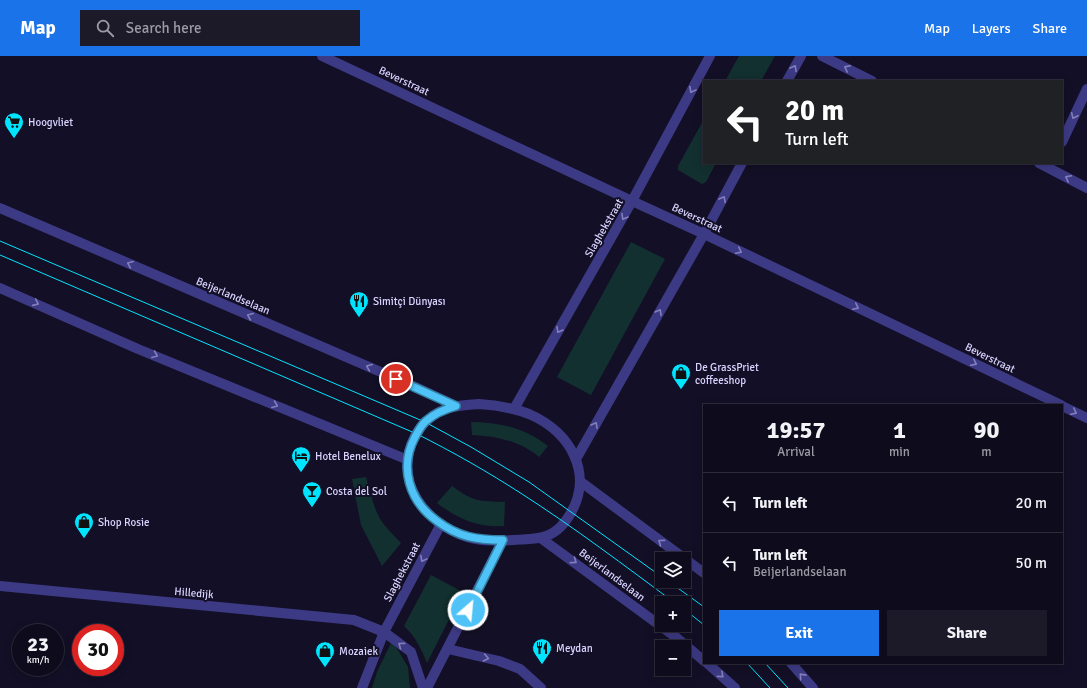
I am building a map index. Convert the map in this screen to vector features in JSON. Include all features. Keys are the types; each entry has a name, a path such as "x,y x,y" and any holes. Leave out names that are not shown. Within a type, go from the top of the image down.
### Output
{"street":[{"name":"Beverstraat","path":"322,56 704,234 1059,404"},
{"name":"Slaghekstraat","path":"514,409 632,201 710,56"},
{"path":"788,80 801,56"},
{"path":"822,56 870,80"},
{"path":"1063,140 1087,89"},
{"path":"576,459 704,234 741,164"},
{"path":"1051,166 1087,188"},
{"name":"Beijerlandselaan","path":"0,208 404,382 456,406"},
{"path":"0,288 138,349 408,460"},
{"path":"479,404 514,409 530,415 552,428 569,447 576,459 581,482 577,501 565,523 555,532 542,539 481,540 468,538 451,530 431,517 416,497 408,476 408,460 411,445 425,422 435,414 456,406 479,404"},
{"name":"Beverstraat","path":"1063,406 1087,418"},
{"path":"581,482 703,572"},
{"name":"Slaghekstraat","path":"362,688 384,632 441,524"},
{"name":"Beijerlandselaan","path":"542,539 677,638 703,660"},
{"path":"427,688 503,540"},
{"name":"Hilledijk","path":"0,586 354,620 384,632"},
{"path":"384,632 411,652 423,688"},
{"path":"448,649 499,661 520,669 541,688"},
{"path":"708,664 735,688"},
{"path":"792,664 813,688"}],"green space":[{"path":"739,56 775,56 762,80 726,80"},
{"path":"703,121 703,164 715,164 706,182 702,184 678,170 678,166"},
{"path":"631,242 665,259 591,395 557,377"},
{"path":"471,422 492,423 521,430 548,446 539,457 524,447 507,440 472,435"},
{"path":"366,477 380,519 387,529 401,543 382,566 361,525 352,479"},
{"path":"452,486 465,495 477,500 505,502 504,526 486,526 477,524 453,514 437,503"},
{"path":"431,575 463,592 427,663 415,639 404,626"},
{"path":"391,643 395,645 408,667 410,688 372,688 377,672"}],"tram line":[{"path":"0,241 425,422 471,447 529,482 655,572"},
{"path":"0,255 417,434 483,470 542,507 600,547 666,596"},
{"path":"678,588 703,606"},
{"path":"691,615 703,624"},
{"path":"748,664 770,688"},
{"path":"766,664 788,688"}],"place":[{"name":"Hoogvliet","path":"14,139"},
{"name":"Simitçi Dünyası","path":"359,318"},
{"name":"De GrassPriet coffeeshop","path":"681,390"},
{"name":"Hotel Benelux","path":"301,473"},
{"name":"Costa del Sol","path":"312,508"},
{"name":"Shop Rosie","path":"84,539"},
{"name":"Meydan","path":"542,665"},
{"name":"Mozaiek","path":"325,668"}],"route":[{"path":"396,379 456,406 435,414 425,422 411,445 407,468 411,486 416,497 431,517 459,534 468,538 481,540 503,540 468,610"}]}
